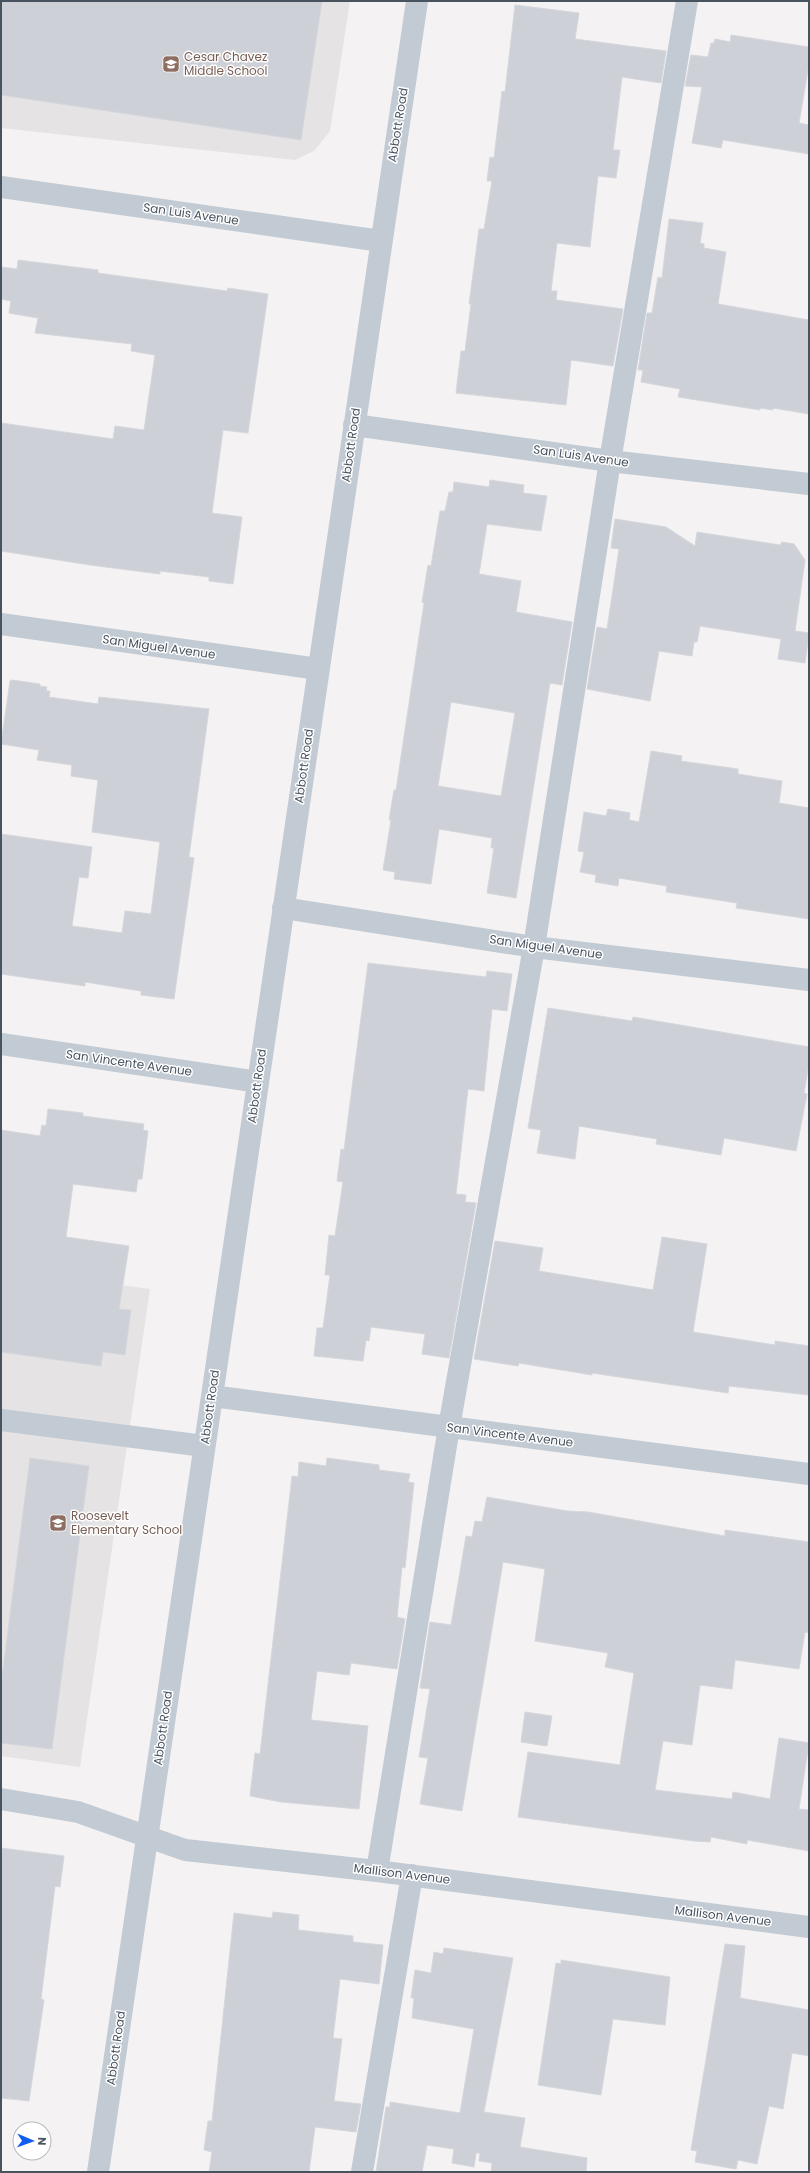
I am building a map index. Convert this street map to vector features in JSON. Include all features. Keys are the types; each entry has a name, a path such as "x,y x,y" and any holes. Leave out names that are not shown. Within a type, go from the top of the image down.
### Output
{"street":[{"name":"Abbott Road","path":"98,2172 417,1"},
{"path":"377,1871 449,1427 534,946 610,461 687,1"},
{"name":"San Luis Avenue","path":"1,188 381,241"},
{"name":"San Luis Avenue","path":"354,425 610,461 809,484"},
{"name":"San Miguel Avenue","path":"1,624 318,669"},
{"name":"San Miguel Avenue","path":"283,908 534,946 809,980"},
{"name":"San Vincente Avenue","path":"1,1044 258,1082"},
{"name":"San Vincente Avenue","path":"212,1396 809,1474"},
{"path":"1,1420 204,1446"},
{"name":"Mallison Avenue","path":"1,1799 78,1812 185,1850 412,1875 809,1927"},
{"path":"362,2172 412,1875"}],"shaded area":[{"name":"Cesar Chavez Middle School","path":"1,1 350,1 330,131 314,151 295,160 1,128"},
{"name":"Roosevelt Elementary School","path":"1,1269 150,1289 80,1767 1,1756"}],"building":[{"name":"Cesar Chavez Middle School","path":"1,1 322,1 301,140 1,95"},
{"path":"515,5 579,13 575,39 666,51 661,83 622,77 613,150 620,150 616,178 598,176 590,247 557,243 551,291 557,291 556,300 623,309 613,366 571,360 566,405 456,393 461,351 465,351 471,304 469,304 479,229 484,229 492,181 487,181 490,157 494,158 502,91 505,92"},
{"path":"731,35 809,47 809,64 799,123 809,125 809,154 723,140 721,148 692,143 702,87 685,86 691,55 708,57 711,43 714,43 715,39 730,42"},
{"path":"669,219 703,223 700,243 704,244 704,248 726,252 718,304 809,320 809,414 773,408 773,410 760,408 760,410 678,397 680,389 641,382 643,370 638,370 647,313 652,313 658,277 662,278"},
{"path":"18,260 98,270 98,273 227,291 228,288 268,294 248,433 223,430 212,513 242,517 233,584 209,581 209,577 160,571 160,574 1,551 1,423 113,439 115,426 144,430 155,355 131,351 132,344 35,333 38,318 9,313 11,301 1,299 1,267 17,269"},
{"path":"490,480 524,485 523,493 547,496 541,531 487,524 479,574 521,581 516,612 572,622 562,685 550,683 516,898 487,893 494,848 491,848 492,838 439,829 431,884 394,879 395,872 383,870 391,820 389,820 394,790 396,790 424,603 422,602 428,565 431,566 440,511 445,511 449,492 453,492 454,482 489,487","holes":["451,702 515,713 501,796 438,786"]},
{"path":"615,519 666,527 695,546 697,532 780,545 782,542 794,544 805,560 795,631 809,633 805,663 778,659 781,639 700,626 697,642 694,642 692,656 659,651 650,701 587,689 597,627 607,629 619,549 611,548"},
{"path":"10,681 40,684 40,686 47,687 46,691 50,691 49,697 98,704 99,697 209,709 189,857 194,858 174,999 141,995 141,991 85,982 85,986 1,974 1,834 92,847 88,878 79,877 72,926 122,933 125,911 151,914 160,842 92,832 98,780 71,776 72,765 37,760 39,750 1,744"},
{"path":"651,751 682,756 681,761 738,769 738,774 782,781 779,803 809,808 809,919 736,908 737,903 666,892 667,886 619,878 618,886 595,882 596,875 580,872 584,852 578,851 584,812 606,816 608,809 630,813 629,820 639,822"},
{"path":"368,963 486,977 487,971 512,974 507,1011 492,1009 484,1091 468,1089 456,1194 466,1195 465,1202 476,1203 449,1358 422,1354 425,1334 371,1327 369,1341 366,1340 363,1361 314,1356 317,1328 323,1328 330,1275 325,1275 329,1235 335,1236 343,1182 337,1181 341,1149 344,1150"},
{"path":"548,1008 632,1021 633,1017 809,1047 809,1063 804,1093 807,1094 796,1151 724,1138 721,1155 656,1144 657,1139 579,1126 575,1159 537,1153 541,1130 528,1128"},
{"path":"48,1109 83,1113 83,1116 144,1124 143,1130 148,1131 142,1179 138,1179 136,1192 73,1184 66,1237 129,1246 119,1309 131,1310 125,1355 103,1352 101,1366 1,1352 1,1130 40,1136 42,1125 46,1126"},
{"path":"662,1237 707,1244 693,1332 775,1345 775,1341 809,1346 809,1395 729,1386 728,1393 592,1373 592,1375 519,1363 518,1366 474,1359 495,1241 543,1248 539,1271 653,1290"},
{"path":"30,1458 89,1466 52,1749 1,1743 1,1685"},
{"path":"327,1458 379,1465 379,1470 410,1474 408,1482 414,1483 405,1568 402,1567 397,1617 405,1619 397,1669 351,1663 349,1675 317,1671 311,1720 368,1726 359,1809 281,1802 250,1796 255,1753 260,1754 292,1476 298,1477 299,1462 326,1466"},
{"path":"487,1497 567,1511 588,1512 725,1536 725,1530 809,1542 809,1633 805,1632 799,1669 735,1660 732,1689 700,1685 692,1745 663,1741 655,1790 732,1799 733,1792 770,1799 779,1738 809,1743 799,1809 809,1810 809,1851 747,1840 747,1844 711,1837 710,1842 694,1841 518,1817 528,1752 620,1765 634,1673 605,1667 608,1653 535,1641 545,1569 503,1562 462,1811 420,1804 428,1758 419,1757 430,1689 420,1688 430,1622 451,1625 466,1536 472,1537 475,1521 482,1522"},
{"path":"525,1712 552,1716 547,1746 521,1742"},
{"path":"1,1848 64,1856 60,1887 55,1886 41,1999 44,2000 29,2101 1,2098"},
{"path":"273,1912 299,1915 298,1930 353,1936 353,1942 383,1945 379,1984 340,1979 333,2038 342,2039 334,2101 361,2104 356,2132 315,2127 309,2172 209,2172 212,2152 204,2150 208,2121 212,2121 234,1913 272,1918"},
{"path":"725,1944 745,1946 740,1998 809,2010 809,2056 792,2053 783,2109 769,2106 757,2164 738,2160 736,2169 695,2162 697,2151 691,2150"},
{"path":"444,1948 513,1958 484,2112 525,2118 520,2147 587,2158 586,2172 491,2172 492,2163 479,2161 480,2153 476,2153 474,2167 452,2163 454,2149 427,2145 422,2172 376,2172 386,2107 390,2107 390,2102 460,2113 474,2029 412,2018 414,1998 411,1998 415,1970 431,1973 434,1952 443,1954"},
{"path":"561,1960 670,1977 665,2025 613,2019 601,2095 538,2085 556,1963 561,1964"}],"place":[{"name":"Cesar Chavez Middle School","path":"171,64"},
{"name":"Roosevelt Elementary School","path":"58,1523"}]}
